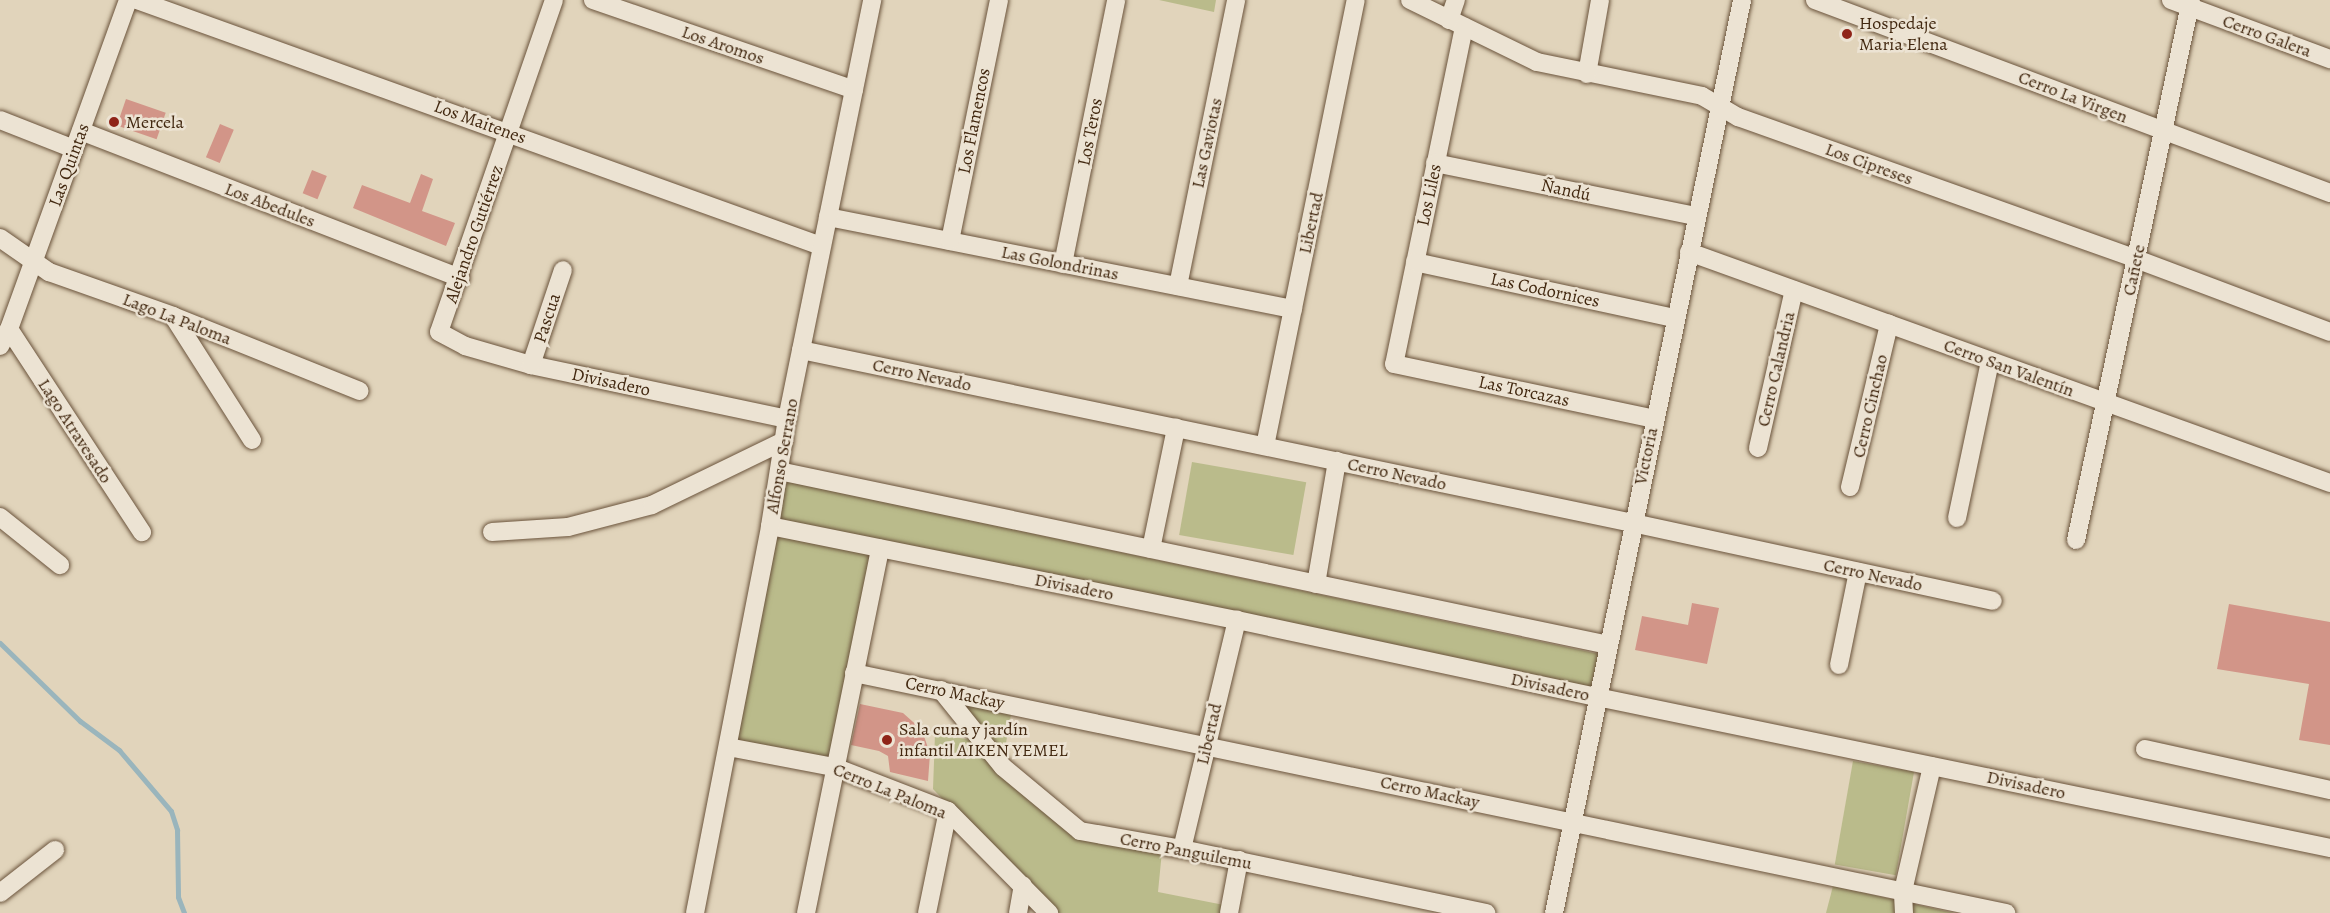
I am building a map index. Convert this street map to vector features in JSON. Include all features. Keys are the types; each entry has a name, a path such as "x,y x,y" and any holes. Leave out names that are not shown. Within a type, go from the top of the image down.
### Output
{"street":[{"name":"Las Quintas","path":"0,346 9,330 128,0"},
{"name":"Los Maitenes","path":"137,0 822,246"},
{"name":"Alejandro Gutiérrez","path":"439,332 460,278 554,0"},
{"name":"Los Aromos","path":"593,0 854,90"},
{"name":"Alfonso Serrano","path":"695,913 770,526 787,419 872,0"},
{"name":"Los Flamencos","path":"950,241 999,0"},
{"name":"Los Teros","path":"1063,264 1116,0"},
{"name":"Las Gaviotas","path":"1178,286 1236,0"},
{"name":"Libertad","path":"1265,446 1356,0"},
{"name":"Los Cipreses","path":"1410,0 1537,62 1702,96 1738,117 2136,259 2330,333"},
{"name":"Los Liles","path":"1394,363 1436,163 1457,23 1456,0"},
{"path":"1587,74 1600,0"},
{"name":"Victoria","path":"1554,913 1742,0"},
{"name":"Cerro La Virgen","path":"1815,0 2330,193"},
{"name":"Cerro Galera","path":"2171,0 2191,4 2330,59"},
{"name":"Cañete","path":"2076,540 2191,4"},
{"path":"0,120 74,149"},
{"name":"Los Abedules","path":"81,131 460,278"},
{"name":"Ñandú","path":"1436,163 1696,216"},
{"name":"Las Golondrinas","path":"828,217 1293,309"},
{"name":"Lago La Paloma","path":"0,238 49,272 173,316 360,391"},
{"name":"Cerro San Valentín","path":"1689,252 2330,483"},
{"name":"Las Codornices","path":"1415,262 1675,318"},
{"name":"Pascua","path":"531,365 563,270"},
{"name":"Cerro Calandria","path":"1758,448 1794,290"},
{"path":"173,316 252,440"},
{"name":"Cerro Cinchao","path":"1850,487 1889,324"},
{"name":"Lago Atravesado","path":"9,330 142,532"},
{"name":"Divisadero","path":"439,332 465,346 531,365 787,419"},
{"name":"Cerro Nevado","path":"801,350 1633,523 1993,602"},
{"path":"1957,518 1990,361"},
{"name":"Las Torcazas","path":"1394,363 1654,419"},
{"path":"1151,549 1176,428"},
{"path":"492,532 568,527 652,504 784,441"},
{"path":"1316,584 1337,461"},
{"path":"779,471 1608,645"},
{"path":"0,517 60,565"},
{"name":"Divisadero","path":"770,526 1237,620 1597,698 2330,848"},
{"path":"806,913 880,548"},
{"path":"1839,665 1858,572"},
{"name":"Libertad","path":"1182,849 1237,620"},
{"name":"Cerro Mackay","path":"854,673 2007,913"},
{"name":"Cerro Panguilemu","path":"941,690 1003,767 1080,831 1182,849 1486,913"},
{"name":"Cerro La Paloma","path":"728,747 834,767 948,811 1048,913"},
{"path":"2145,748 2330,790"},
{"path":"1904,913 1903,891 1932,766"},
{"path":"927,913 948,811"},
{"path":"0,893 55,850"},
{"path":"1229,913 1239,861"},
{"path":"1018,913 1023,885"}],"green space":[{"path":"1159,0 1216,0 1214,12"},
{"path":"1192,462 1306,482 1293,555 1179,535"},
{"path":"785,481 1599,654 1591,691 777,518"},
{"path":"775,536 872,555 833,758 736,739"},
{"path":"954,698 1012,709 1003,760"},
{"path":"935,734 972,740 1073,833 1162,851 1158,892 1224,905 1223,913 1052,913 933,789"},
{"path":"1853,761 1914,772 1896,875 1835,864"},
{"path":"1833,886 1954,913 1826,913"}],"building":[{"path":"126,99 166,113 157,139 117,125"},
{"path":"220,124 234,130 220,163 206,157"},
{"path":"312,170 327,176 317,199 303,193"},
{"path":"421,174 433,179 422,211 455,223 446,246 353,208 362,185 410,203"},
{"path":"1692,603 1719,608 1707,664 1635,650 1642,616 1688,625"},
{"path":"2229,604 2330,622 2330,745 2299,740 2309,684 2217,669"},
{"name":"Sala cuna y jardín infantil AIKEN YEMEL","path":"860,704 903,713 922,730 930,754 928,781 890,772 888,756 879,751 851,745"}],"waterway":[{"path":"0,643 80,721 119,750 171,811 177,830 178,897 184,913"}],"place":[{"name":"Hospedaje Maria Elena","path":"1847,34"},
{"name":"Mercela","path":"114,122"},
{"name":"Sala cuna y jardín infantil AIKEN YEMEL","path":"887,740"}]}
